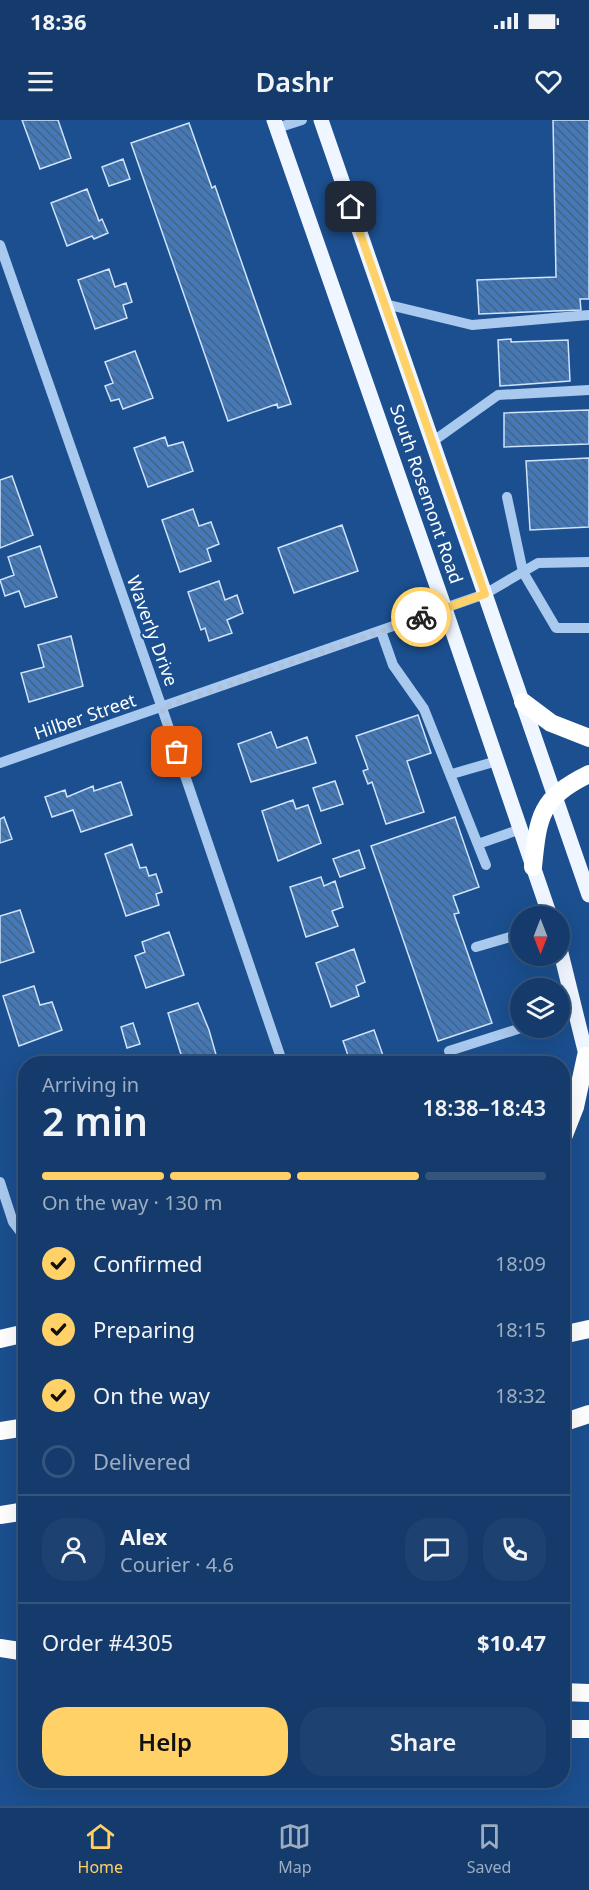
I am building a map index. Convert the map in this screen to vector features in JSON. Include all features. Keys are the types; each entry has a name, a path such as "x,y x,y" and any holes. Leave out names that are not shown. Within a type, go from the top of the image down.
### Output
{"highway":[{"path":"523,702 550,723 589,738"},
{"path":"533,867 537,829 543,812 556,795 572,782 589,774"},
{"path":"570,1120 587,1061"},
{"path":"570,1333 589,1329"},
{"path":"0,1339 18,1335"},
{"path":"570,1415 589,1412"},
{"path":"570,1420 589,1412"},
{"path":"0,1431 18,1428"},
{"path":"0,1515 18,1512"},
{"path":"0,1648 18,1651"},
{"path":"570,1692 589,1693"},
{"path":"570,1729 589,1729"}],"main road":[{"name":"South Rosemont Road","path":"321,120 589,895"},
{"name":"South Rosemont Road","path":"275,124 547,906"},
{"path":"570,1020 587,1061"}],"street":[{"path":"275,124 302,120"},
{"name":"Waverly Drive","path":"0,245 162,708 280,1056"},
{"path":"385,304 472,325 589,315"},
{"path":"432,441 498,395 589,390"},
{"path":"507,497 524,572 556,627 589,627"},
{"name":"Hilber Street","path":"0,763 445,609 485,594 538,563 589,562"},
{"path":"381,631 393,665 424,709 452,774 486,865"},
{"path":"452,774 497,761"},
{"path":"478,844 521,829"},
{"path":"476,947 510,937"},
{"path":"449,1051 510,1032"},
{"path":"0,1183 13,1222 18,1229"}],"building":[{"path":"22,120 58,120 71,158 40,169"},
{"path":"553,120 589,120 589,299 580,299 581,310 479,314 477,280 556,277"},
{"path":"189,123 212,188 215,186 291,404 278,408 277,404 228,421 131,143"},
{"path":"123,159 130,179 109,186 102,167"},
{"path":"87,189 99,221 102,219 108,233 94,239 92,236 67,246 51,203"},
{"path":"109,269 115,287 126,283 132,302 123,305 127,318 95,329 78,280"},
{"path":"511,339 511,342 568,340 570,381 500,386 498,340"},
{"path":"135,351 153,398 123,409 119,399 111,401 105,386 113,383 105,362"},
{"path":"589,410 589,444 504,447 504,413"},
{"path":"165,437 168,446 183,442 193,471 148,487 134,448"},
{"path":"589,458 589,527 530,530 526,461"},
{"path":"12,476 33,535 0,548 0,480"},
{"path":"193,509 199,526 211,522 219,544 207,549 211,561 180,572 162,520"},
{"path":"342,525 358,571 294,593 278,548"},
{"path":"40,546 57,597 25,607 19,591 5,596 0,580 14,575 8,557"},
{"path":"219,581 225,600 237,595 243,613 227,620 232,633 209,641 205,628 201,630 188,592"},
{"path":"71,636 83,686 29,702 21,673 44,667 38,645"},
{"path":"418,715 431,753 407,761 424,812 386,824 372,782 368,784 363,771 368,769 356,736"},
{"path":"271,732 277,748 307,737 316,763 251,782 238,744"},
{"path":"335,781 343,804 321,811 313,788"},
{"path":"121,782 132,815 81,832 73,810 52,817 45,797 65,790 67,797 93,786 94,791"},
{"path":"293,800 296,809 308,805 321,843 278,861 262,811"},
{"path":"4,817 12,839 0,843 0,819"},
{"path":"455,817 479,887 453,896 459,913 454,914 492,1023 438,1041 371,846"},
{"path":"132,844 140,868 146,867 149,876 156,874 162,892 156,894 159,905 126,916 105,854"},
{"path":"359,850 365,868 340,877 333,859"},
{"path":"321,877 324,886 335,881 343,907 332,911 338,926 306,937 290,887"},
{"path":"20,910 34,952 0,963 0,916"},
{"path":"169,932 184,975 146,988 135,956 145,952 142,942"},
{"path":"354,949 365,982 356,986 359,996 331,1007 316,963"},
{"path":"34,986 40,1005 52,1002 62,1030 19,1046 3,996"},
{"path":"198,1003 216,1056 181,1056 168,1013"},
{"path":"133,1023 140,1044 127,1048 121,1027"},
{"path":"374,1030 383,1056 348,1056 343,1041"}],"way so far":[{"path":"177,752 162,708 421,617"}],"route":[{"path":"351,207 485,594 421,617"}]}
